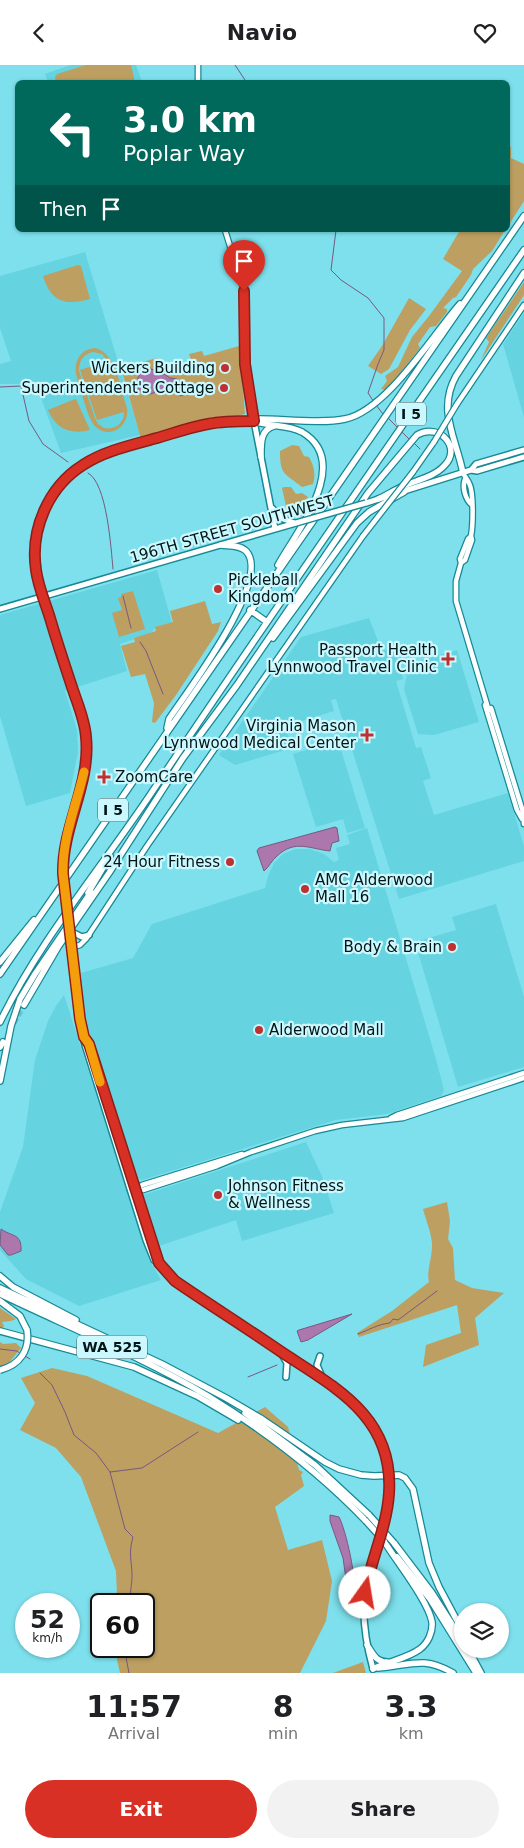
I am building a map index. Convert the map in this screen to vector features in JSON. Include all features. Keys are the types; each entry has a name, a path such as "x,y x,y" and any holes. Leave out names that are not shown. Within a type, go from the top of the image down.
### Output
{"highway":[{"name":"I 5","path":"0,974 524,216"},
{"path":"254,421 260,419 340,420 354,417 371,408 386,395 482,278 524,222"},
{"name":"I 5","path":"0,1022 42,949 524,250"},
{"path":"463,473 448,414 448,393 456,377 524,273"},
{"path":"254,421 296,429 303,433 314,442 322,459 324,474 315,499 261,595"},
{"path":"261,457 263,435 268,428 276,425"},
{"path":"24,1005 58,947 183,758 236,685 368,493 414,437 421,433 432,431 445,437 450,445 450,453 445,466 378,499"},
{"path":"236,685 289,617 357,523 376,507 404,492"},
{"path":"165,734 170,719 227,631 248,590 252,570 248,553 242,548 221,545"},
{"path":"250,610 267,622"},
{"path":"81,906 117,842"},
{"path":"0,1081 11,1026 20,999 81,906 122,851"},
{"path":"0,961 61,887"},
{"path":"0,1276 20,1291 127,1345 134,1351"},
{"name":"WA 525","path":"0,1288 134,1351 203,1386 222,1403 321,1479 366,1521 393,1554"},
{"name":"WA 525","path":"0,1295 149,1365 222,1403 284,1440 316,1465 369,1515 394,1543 432,1593 454,1627"},
{"path":"0,1301 16,1311 28,1330 28,1341 23,1355 12,1366 0,1370"},
{"path":"0,1331 134,1367 262,1419 318,1458 339,1469 352,1473 374,1476 399,1475 405,1478 410,1483 429,1563 454,1615"},
{"path":"374,1671 419,1651 428,1641 432,1627 432,1621 426,1607 393,1554"},
{"path":"393,1554 430,1599 476,1673"},
{"path":"367,1645 376,1659 389,1664 421,1662 442,1667 453,1673"},
{"path":"474,1658 483,1673"},
{"path":"476,1658 483,1673"},
{"path":"383,1673 389,1664"}],"main road":[{"path":"198,65 198,80"},
{"path":"226,232 244,291 245,364 275,529"},
{"path":"71,948 80,945 89,935 147,846 363,536 434,442 457,404 524,305"},
{"path":"254,421 207,424 105,454 82,466 68,477 52,495 38,528 35,554 36,570 85,728 88,750 85,768 66,835 63,874 69,925 72,935 71,948 79,1014 84,1037 89,1044 133,1190 159,1263 175,1281 322,1377 350,1399 366,1416 381,1444 388,1475 389,1492 387,1509 365,1593 364,1617 367,1645 374,1671"},
{"name":"196TH STREET SOUTHWEST","path":"0,609 404,492 471,470 476,464 524,450"},
{"name":"196TH STREET SOUTHWEST","path":"471,470 477,471 524,457"},
{"path":"463,473 469,483 474,500 472,505 472,540 465,560 461,563 456,581 456,601 488,707 492,711 523,812 523,822"},
{"path":"270,502 277,514 283,519 296,523"},
{"path":"484,693 482,697 506,777 523,822"},
{"path":"72,935 82,937 89,935"},
{"path":"133,1190 142,1185 216,1161 251,1152 315,1131 342,1125 398,1119 414,1115 524,1075"},
{"path":"390,1119 499,1081 503,1082 524,1075"},
{"path":"133,1190 143,1190 234,1161 251,1152"},
{"path":"192,1169 205,1170 206,1167 214,1165 216,1161"},
{"path":"280,1351 287,1363 286,1377"},
{"path":"320,1356 317,1365 322,1377"}],"shaded area":[{"path":"71,65 136,65 141,80 47,80 45,74"},
{"path":"86,65 131,65 135,80 56,80 57,74"},
{"path":"510,146 511,158 524,164 524,201 510,223"},
{"path":"459,232 504,232 492,251 473,269 456,297 443,308 447,309 447,312 436,326 430,327 418,344 420,348 387,390 381,389 387,381 385,376 398,367 412,337 462,271 443,259"},
{"path":"85,252 140,435 61,453 36,384 0,384 0,364 11,361 0,328 0,276"},
{"path":"78,265 81,266 90,299 66,302 55,297 46,285 43,276"},
{"path":"524,282 524,295 481,360 489,342 486,338"},
{"path":"409,298 426,309 410,330 389,369 381,374 368,366 382,346"},
{"path":"524,313 524,417 503,344"},
{"path":"239,346 245,414 141,439 121,368 157,358 159,367 179,370 193,366 189,354 202,351 204,356"},
{"path":"95,348 102,351 113,364 127,408 127,415 122,426 111,432 100,430 91,421 76,374 77,360 82,353","holes":["93,352 102,354 108,361 80,370 97,420 124,412 121,423 112,428 104,428 98,424 79,371 84,356"]},
{"path":"151,369 161,372 170,378 177,379 185,387 186,394 180,396 169,388 150,394 140,392 138,377 146,370"},
{"path":"76,399 90,430 76,432 64,429 51,417 48,410"},
{"path":"292,445 299,446 304,456 309,457 314,470 313,484 302,487 282,470 280,451"},
{"path":"291,487 296,494 302,493 308,497 301,506 302,516 299,517 294,512 287,511 282,488"},
{"path":"157,570 172,623 155,628 150,634 120,644 127,671 65,691 77,730 78,752 70,793 26,806 0,716 0,615"},
{"path":"133,591 145,629 119,637 112,613 122,610 118,598 121,597 121,594"},
{"path":"205,601 212,624 221,622 218,631 176,695 155,723 152,722 154,703 145,674 131,677 121,646 135,642 134,638 156,631 155,627 173,622 170,611"},
{"path":"369,618 382,651 394,647 403,679 396,681 416,748 421,747 431,778 423,781 434,815 508,793 524,846 524,861 399,899 336,699 331,700 334,711 285,726 292,748 235,765 219,755 301,637"},
{"path":"457,650 479,722 434,735 418,734 404,689 409,664"},
{"path":"338,740 365,828 347,833 343,819 316,827 293,754"},
{"path":"337,828 339,841 332,843 330,851 296,846 277,856 264,871 257,851 259,848"},
{"name":"Alderwood Mall","path":"367,828 436,1059 444,1090 441,1096 387,1114 336,1120 142,1180 137,1178 86,1022 81,973 133,958 152,924 265,888 274,863 283,854 296,849 310,849 324,854 334,862 339,860 336,848 350,844 347,835"},
{"path":"496,904 524,997 524,1067 458,1087 415,942 456,930 452,917"},
{"path":"64,995 149,1259 161,1280 79,1306 26,1279 0,1250 0,1212 23,1147 35,1060 48,1021"},
{"path":"306,1142 322,1176 334,1213 242,1241 236,1220 156,1247 143,1195"},
{"path":"447,1202 450,1221 448,1239 453,1248 455,1280 472,1288 504,1293 475,1318 479,1345 423,1367 426,1345 461,1333 457,1305 359,1337 357,1333 392,1311 429,1282 428,1273 432,1243 423,1209"},
{"path":"1,1229 18,1238 21,1251 8,1255 0,1245"},
{"path":"0,1308 16,1319 2,1322 3,1328 0,1327"},
{"path":"352,1314 308,1340 301,1342 297,1331"},
{"path":"0,1342 3,1344 16,1343 21,1348 8,1364 0,1368"},
{"path":"52,1368 87,1376 218,1433 265,1407 288,1427 299,1470 303,1472 301,1475 304,1486 275,1507 288,1550 322,1540 332,1581 326,1621 300,1673 120,1673 117,1658 155,1658 155,1593 117,1593 116,1571 81,1477 56,1448 20,1430 35,1403 21,1378"},
{"path":"330,1515 339,1517 348,1543 355,1587 354,1594 351,1597 348,1593 343,1558 330,1521"},
{"path":"363,1662 366,1673 333,1673"}],"waterway":[{"path":"235,65 245,80"},
{"path":"336,232 331,270 341,280 368,298 384,318 384,350 368,393 374,402"},
{"path":"0,387 21,386 29,421 43,444 68,462"},
{"path":"376,405 383,414"},
{"path":"388,418 398,428"},
{"path":"400,430 410,440"},
{"path":"413,442 420,449"},
{"path":"88,473 100,489 104,502 113,569"},
{"path":"123,596 131,628"},
{"path":"140,642 146,651 163,694"},
{"path":"358,1334 390,1323 393,1319 398,1320 437,1291"},
{"path":"0,1349 17,1351 21,1354"},
{"path":"25,1356 30,1359"},
{"path":"248,1377 277,1365"},
{"path":"40,1373 52,1385 74,1435 96,1453 110,1472 125,1529 133,1537 130,1553 132,1576 130,1593"},
{"path":"110,1472 142,1468 198,1432"},
{"path":"126,1658 129,1673"}],"tunnel":[{"path":"14,1023 24,1005"}],"slow traffic":[{"path":"84,772 66,835 63,874 80,1019 84,1037 89,1044 100,1082"}],"place":[{"name":"Wickers Building","path":"225,368"},
{"name":"Superintendent's Cottage","path":"224,388"},
{"name":"Pickleball Kingdom","path":"218,589"},
{"name":"Passport Health Lynnwood Travel Clinic","path":"448,659"},
{"name":"Virginia Mason Lynnwood Medical Center","path":"367,735"},
{"name":"ZoomCare","path":"104,777"},
{"name":"24 Hour Fitness","path":"230,862"},
{"name":"AMC Alderwood Mall 16","path":"305,889"},
{"name":"Body & Brain","path":"452,947"},
{"name":"Alderwood Mall","path":"259,1030"},
{"name":"Johnson Fitness & Wellness","path":"218,1195"}],"route":[{"path":"244,291 245,364 254,421 207,424 126,447 94,459 82,466 58,487 46,507 38,528 35,554 36,570 85,728 88,750 82,782 66,835 63,874 80,1019 84,1037 89,1044 159,1263 175,1281 322,1377 350,1399 366,1416 381,1444 387,1467 389,1492 383,1526 365,1593"}]}
